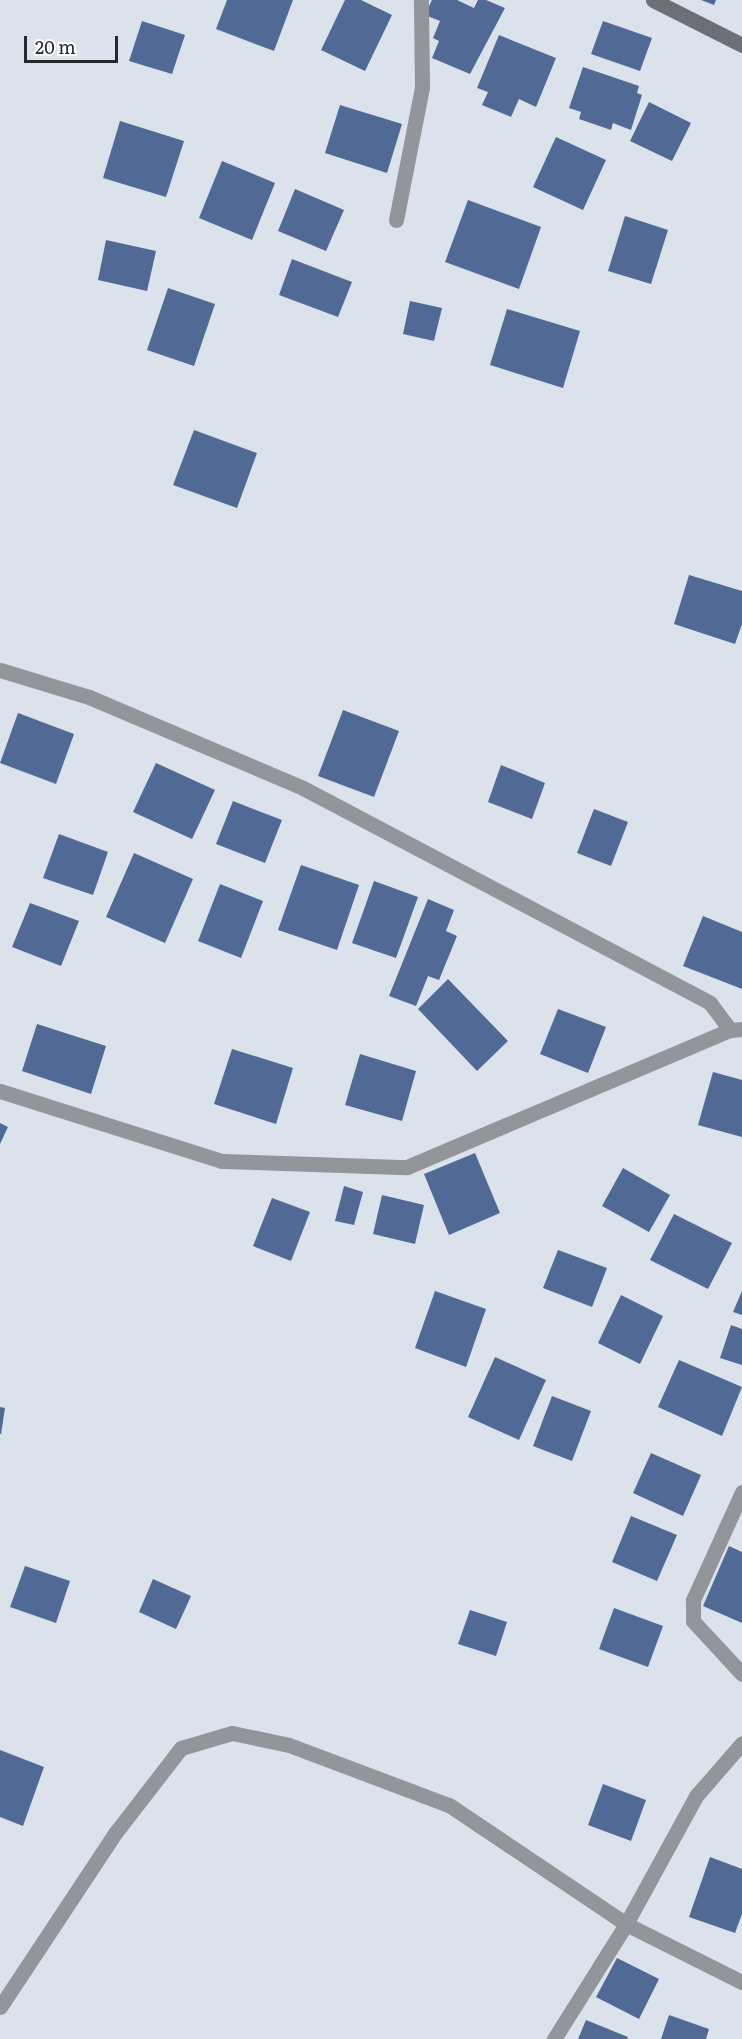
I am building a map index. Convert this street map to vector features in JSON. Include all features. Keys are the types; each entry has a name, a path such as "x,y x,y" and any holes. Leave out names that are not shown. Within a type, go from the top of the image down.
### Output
{"main road":[{"path":"653,0 742,45"}],"street":[{"path":"396,220 422,87 421,0"},
{"path":"0,670 89,697 303,788 710,1003 736,1030 407,1167 222,1161 0,1091"},
{"path":"742,1492 693,1600 693,1621 742,1674"},
{"path":"0,2007 116,1833 181,1748 232,1733 289,1745 449,1805 626,1924 742,1982"},
{"path":"554,2039 626,1924 696,1796 742,1743"}],"building":[{"path":"227,0 293,0 274,51 216,29"},
{"path":"345,0 361,0 392,15 365,71 321,50"},
{"path":"432,0 457,0 474,8 478,0 486,0 505,8 470,74 432,58 439,41 433,38 440,21 425,15"},
{"path":"701,0 716,0 714,5"},
{"path":"142,21 185,35 172,74 129,61"},
{"path":"603,21 652,38 640,71 591,54"},
{"path":"499,35 556,58 536,107 519,99 511,117 482,105 488,92 477,88"},
{"path":"583,67 639,86 637,93 642,95 631,130 613,123 611,130 579,119 581,112 569,108"},
{"path":"649,102 691,123 672,161 630,141"},
{"path":"340,105 402,124 387,173 325,153"},
{"path":"120,121 184,141 166,197 103,178"},
{"path":"556,137 606,160 583,210 533,187"},
{"path":"222,161 275,183 252,240 199,218"},
{"path":"295,189 344,210 326,251 278,231"},
{"path":"468,200 541,227 519,289 445,262"},
{"path":"625,216 668,230 651,284 608,271"},
{"path":"106,240 156,251 147,291 98,280"},
{"path":"292,259 352,282 338,317 279,295"},
{"path":"168,288 215,304 194,366 147,350"},
{"path":"410,301 442,308 434,341 403,334"},
{"path":"507,309 580,331 563,388 490,365"},
{"path":"194,430 257,453 237,508 173,485"},
{"path":"689,575 742,591 742,624 735,644 674,624"},
{"path":"343,710 399,731 374,797 318,776"},
{"path":"18,713 74,734 56,784 0,763"},
{"path":"156,763 215,790 192,839 133,812"},
{"path":"501,765 545,783 532,819 488,802"},
{"path":"233,801 282,820 265,863 216,844"},
{"path":"594,809 628,822 611,866 577,853"},
{"path":"59,834 108,852 93,895 43,878"},
{"path":"134,853 193,879 165,943 106,917"},
{"path":"301,865 359,885 337,950 278,930"},
{"path":"374,881 418,897 396,958 352,943"},
{"path":"220,884 263,901 241,958 198,941"},
{"path":"428,899 454,910 446,931 457,936 439,980 428,976 416,1006 389,996"},
{"path":"30,903 79,921 61,966 12,947"},
{"path":"703,916 742,932 742,989 683,966"},
{"path":"448,979 508,1041 477,1071 418,1009"},
{"path":"558,1009 606,1027 588,1073 540,1054"},
{"path":"37,1024 106,1046 91,1094 22,1071"},
{"path":"232,1049 293,1068 276,1124 214,1104"},
{"path":"360,1054 416,1071 402,1121 345,1105"},
{"path":"713,1072 742,1080 742,1137 698,1125"},
{"path":"0,1123 8,1127 0,1144"},
{"path":"475,1153 500,1213 449,1235 424,1174"},
{"path":"623,1168 670,1195 649,1232 602,1206"},
{"path":"344,1186 363,1192 354,1225 335,1221"},
{"path":"382,1195 424,1205 415,1244 373,1234"},
{"path":"272,1198 310,1212 291,1261 253,1246"},
{"path":"674,1214 732,1243 708,1289 650,1260"},
{"path":"558,1250 607,1268 592,1307 543,1288"},
{"path":"435,1291 486,1309 466,1367 415,1348"},
{"path":"742,1291 742,1315 733,1312"},
{"path":"621,1295 663,1316 640,1364 598,1343"},
{"path":"731,1325 742,1329 742,1365 720,1358"},
{"path":"495,1357 546,1380 519,1440 468,1417"},
{"path":"679,1360 742,1387 722,1436 658,1407"},
{"path":"552,1396 591,1411 572,1461 533,1446"},
{"path":"0,1407 5,1408 1,1434 0,1434"},
{"path":"651,1453 701,1475 683,1516 633,1493"},
{"path":"631,1516 677,1535 657,1581 612,1562"},
{"path":"729,1546 742,1552 742,1623 703,1606"},
{"path":"25,1566 70,1581 56,1623 10,1607"},
{"path":"153,1579 191,1596 176,1629 139,1612"},
{"path":"614,1608 663,1626 648,1667 599,1649"},
{"path":"470,1610 507,1622 496,1656 458,1644"},
{"path":"0,1750 44,1767 23,1826 0,1817"},
{"path":"603,1784 646,1800 631,1841 588,1825"},
{"path":"710,1857 742,1869 742,1914 735,1933 689,1917"},
{"path":"617,1958 659,1979 639,2019 596,1997"},
{"path":"669,2015 709,2029 706,2039 661,2039"},
{"path":"586,2020 628,2037 627,2039 578,2039"}]}
